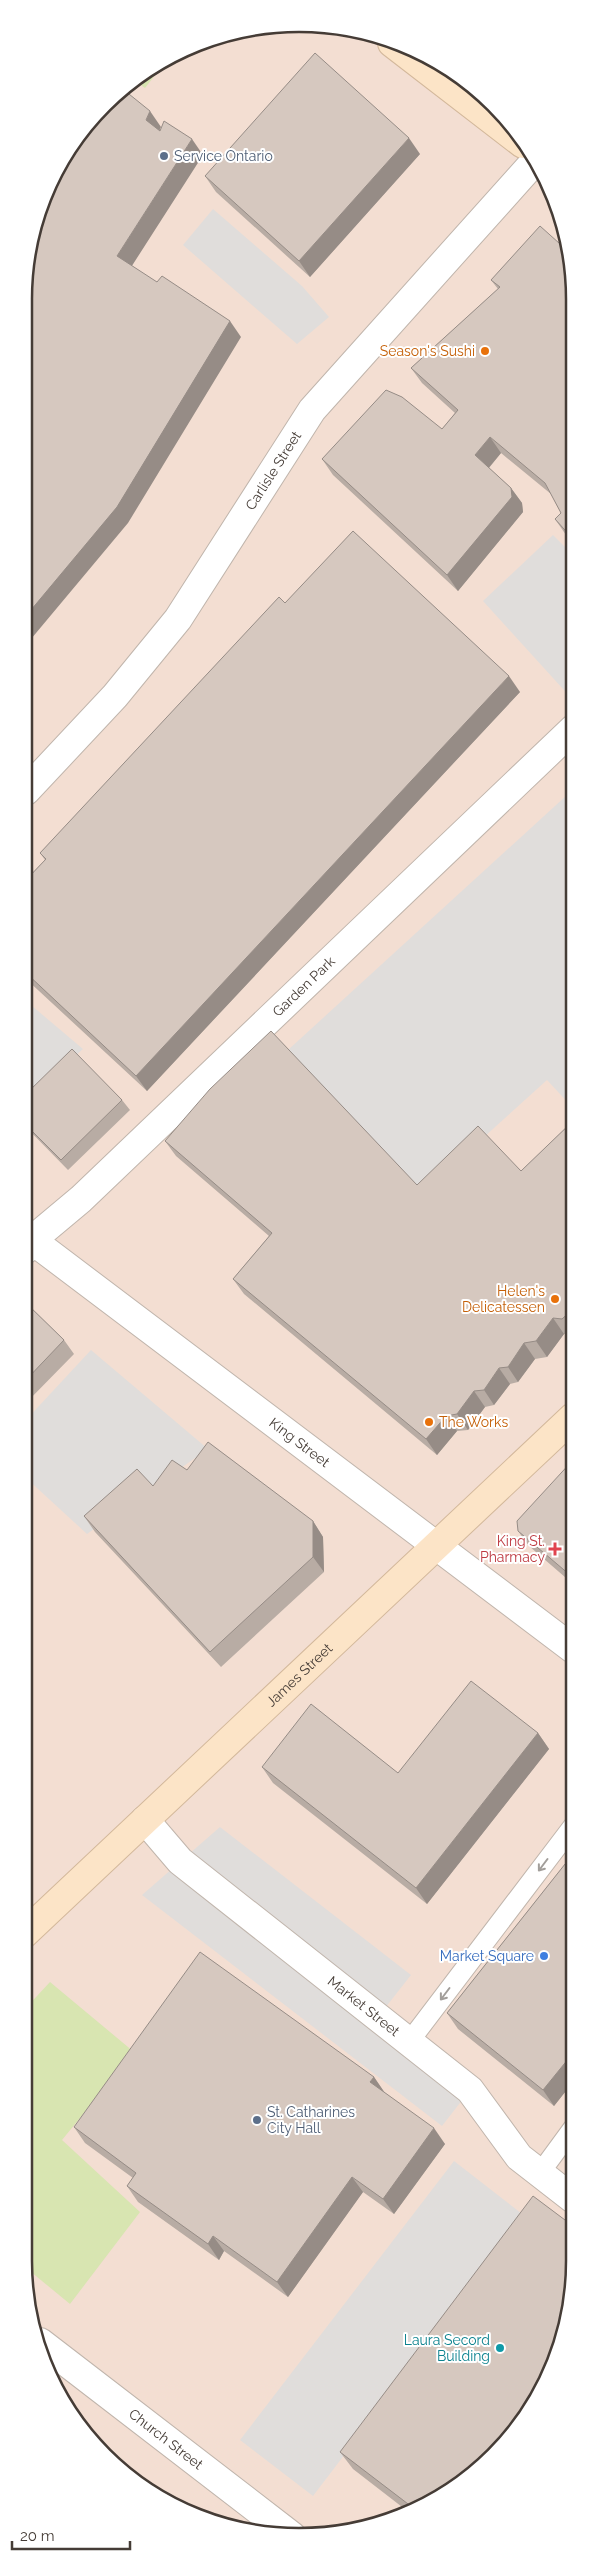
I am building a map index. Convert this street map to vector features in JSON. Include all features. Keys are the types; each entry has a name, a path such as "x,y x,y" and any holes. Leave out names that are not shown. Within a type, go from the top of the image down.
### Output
{"main road":[{"path":"409,56 507,131"},
{"name":"James Street","path":"32,1926 566,1424"}],"street":[{"name":"Carlisle Street","path":"32,785 115,696 178,619 312,410 531,166"},
{"name":"Garden Park","path":"32,1238 81,1199 566,736"},
{"name":"King Street","path":"32,1246 437,1545 566,1644"},
{"name":"Market Street","path":"145,1820 180,1861 470,2090 520,2157 566,2193"},
{"name":"Church Street","path":"47,2348 282,2528"}],"lane":[{"path":"409,2042 566,1835"},
{"path":"540,2172 566,2137"}],"shaded area":[{"path":"300,32 352,38 402,53 448,77 476,99 500,123 522,151 546,197 557,230 564,265 566,282 566,2279 559,2322 482,2456 448,2484 418,2501 369,2519 317,2528 282,2528 230,2519 197,2508 151,2484 123,2462 99,2438 77,2410 60,2380 42,2331 35,2296 32,2262 33,282 42,230 53,197 77,151 99,123 123,99 151,77 181,60 230,42 265,35"},
{"path":"213,209 302,286 329,317 297,344 183,245"},
{"path":"553,535 566,548 566,692 483,601"},
{"path":"566,796 566,1100 547,1080 419,1196 288,1050"},
{"path":"32,1006 83,1049 32,1094"},
{"path":"91,1350 208,1449 87,1534 32,1483 32,1413"},
{"path":"220,1827 411,1975 378,2017 470,2090 442,2126 142,1895"},
{"path":"454,2161 526,2217 313,2496 240,2440"}],"green space":[{"path":"156,74 145,88 141,85"},
{"path":"50,1982 134,2052 62,2140 140,2212 70,2304 33,2273 32,2001"}],"building":[{"path":"315,53 409,138 299,261 205,176"},
{"path":"129,94 150,111 146,120 160,131 164,121 192,139 117,256 157,282 162,276 230,321 117,507 32,609 32,300 38,247 53,197 68,166 99,123"},
{"path":"540,226 560,244 566,282 566,531 555,519 561,513 545,483 490,437 475,455 511,488 512,497 447,575 322,459 386,390 402,397 442,429 458,410 411,368 500,287 491,280"},
{"path":"353,531 509,676 136,1076 32,979 32,874 46,859 40,853 279,597 285,603"},
{"path":"271,1031 417,1185 478,1126 521,1171 566,1128 566,1315 562,1319 553,1318 536,1341 524,1343 508,1367 499,1368 484,1390 474,1391 457,1414 446,1416 426,1439 233,1279 272,1233 165,1141 210,1089"},
{"path":"72,1049 122,1100 61,1160 32,1131 32,1088"},
{"path":"32,1309 64,1340 32,1374"},
{"path":"208,1442 313,1521 313,1557 210,1652 84,1516 137,1469 153,1486 172,1460 187,1470"},
{"path":"566,1468 566,1572 518,1531 517,1521"},
{"path":"471,1681 538,1733 416,1888 262,1767 311,1704 398,1773"},
{"name":"Market Square","path":"566,1863 566,2062 543,2090 447,2013"},
{"name":"St. Catharines City Hall","path":"200,1952 374,2077 370,2082 434,2128 383,2199 352,2177 277,2282 213,2236 208,2244 127,2186 136,2173 74,2127"},
{"name":"Laura Secord Building","path":"533,2196 566,2221 566,2279 557,2331 539,2380 522,2410 500,2438 476,2462 448,2484 409,2505 340,2452"}],"place":[{"name":"Service Ontario","path":"164,156"},
{"name":"Season's Sushi","path":"485,351"},
{"name":"Helen's Delicatessen","path":"555,1299"},
{"name":"The Works","path":"429,1422"},
{"name":"King St. Pharmacy","path":"555,1549"},
{"name":"Market Square","path":"544,1956"},
{"name":"St. Catharines City Hall","path":"257,2120"},
{"name":"Laura Secord Building","path":"500,2348"}]}
